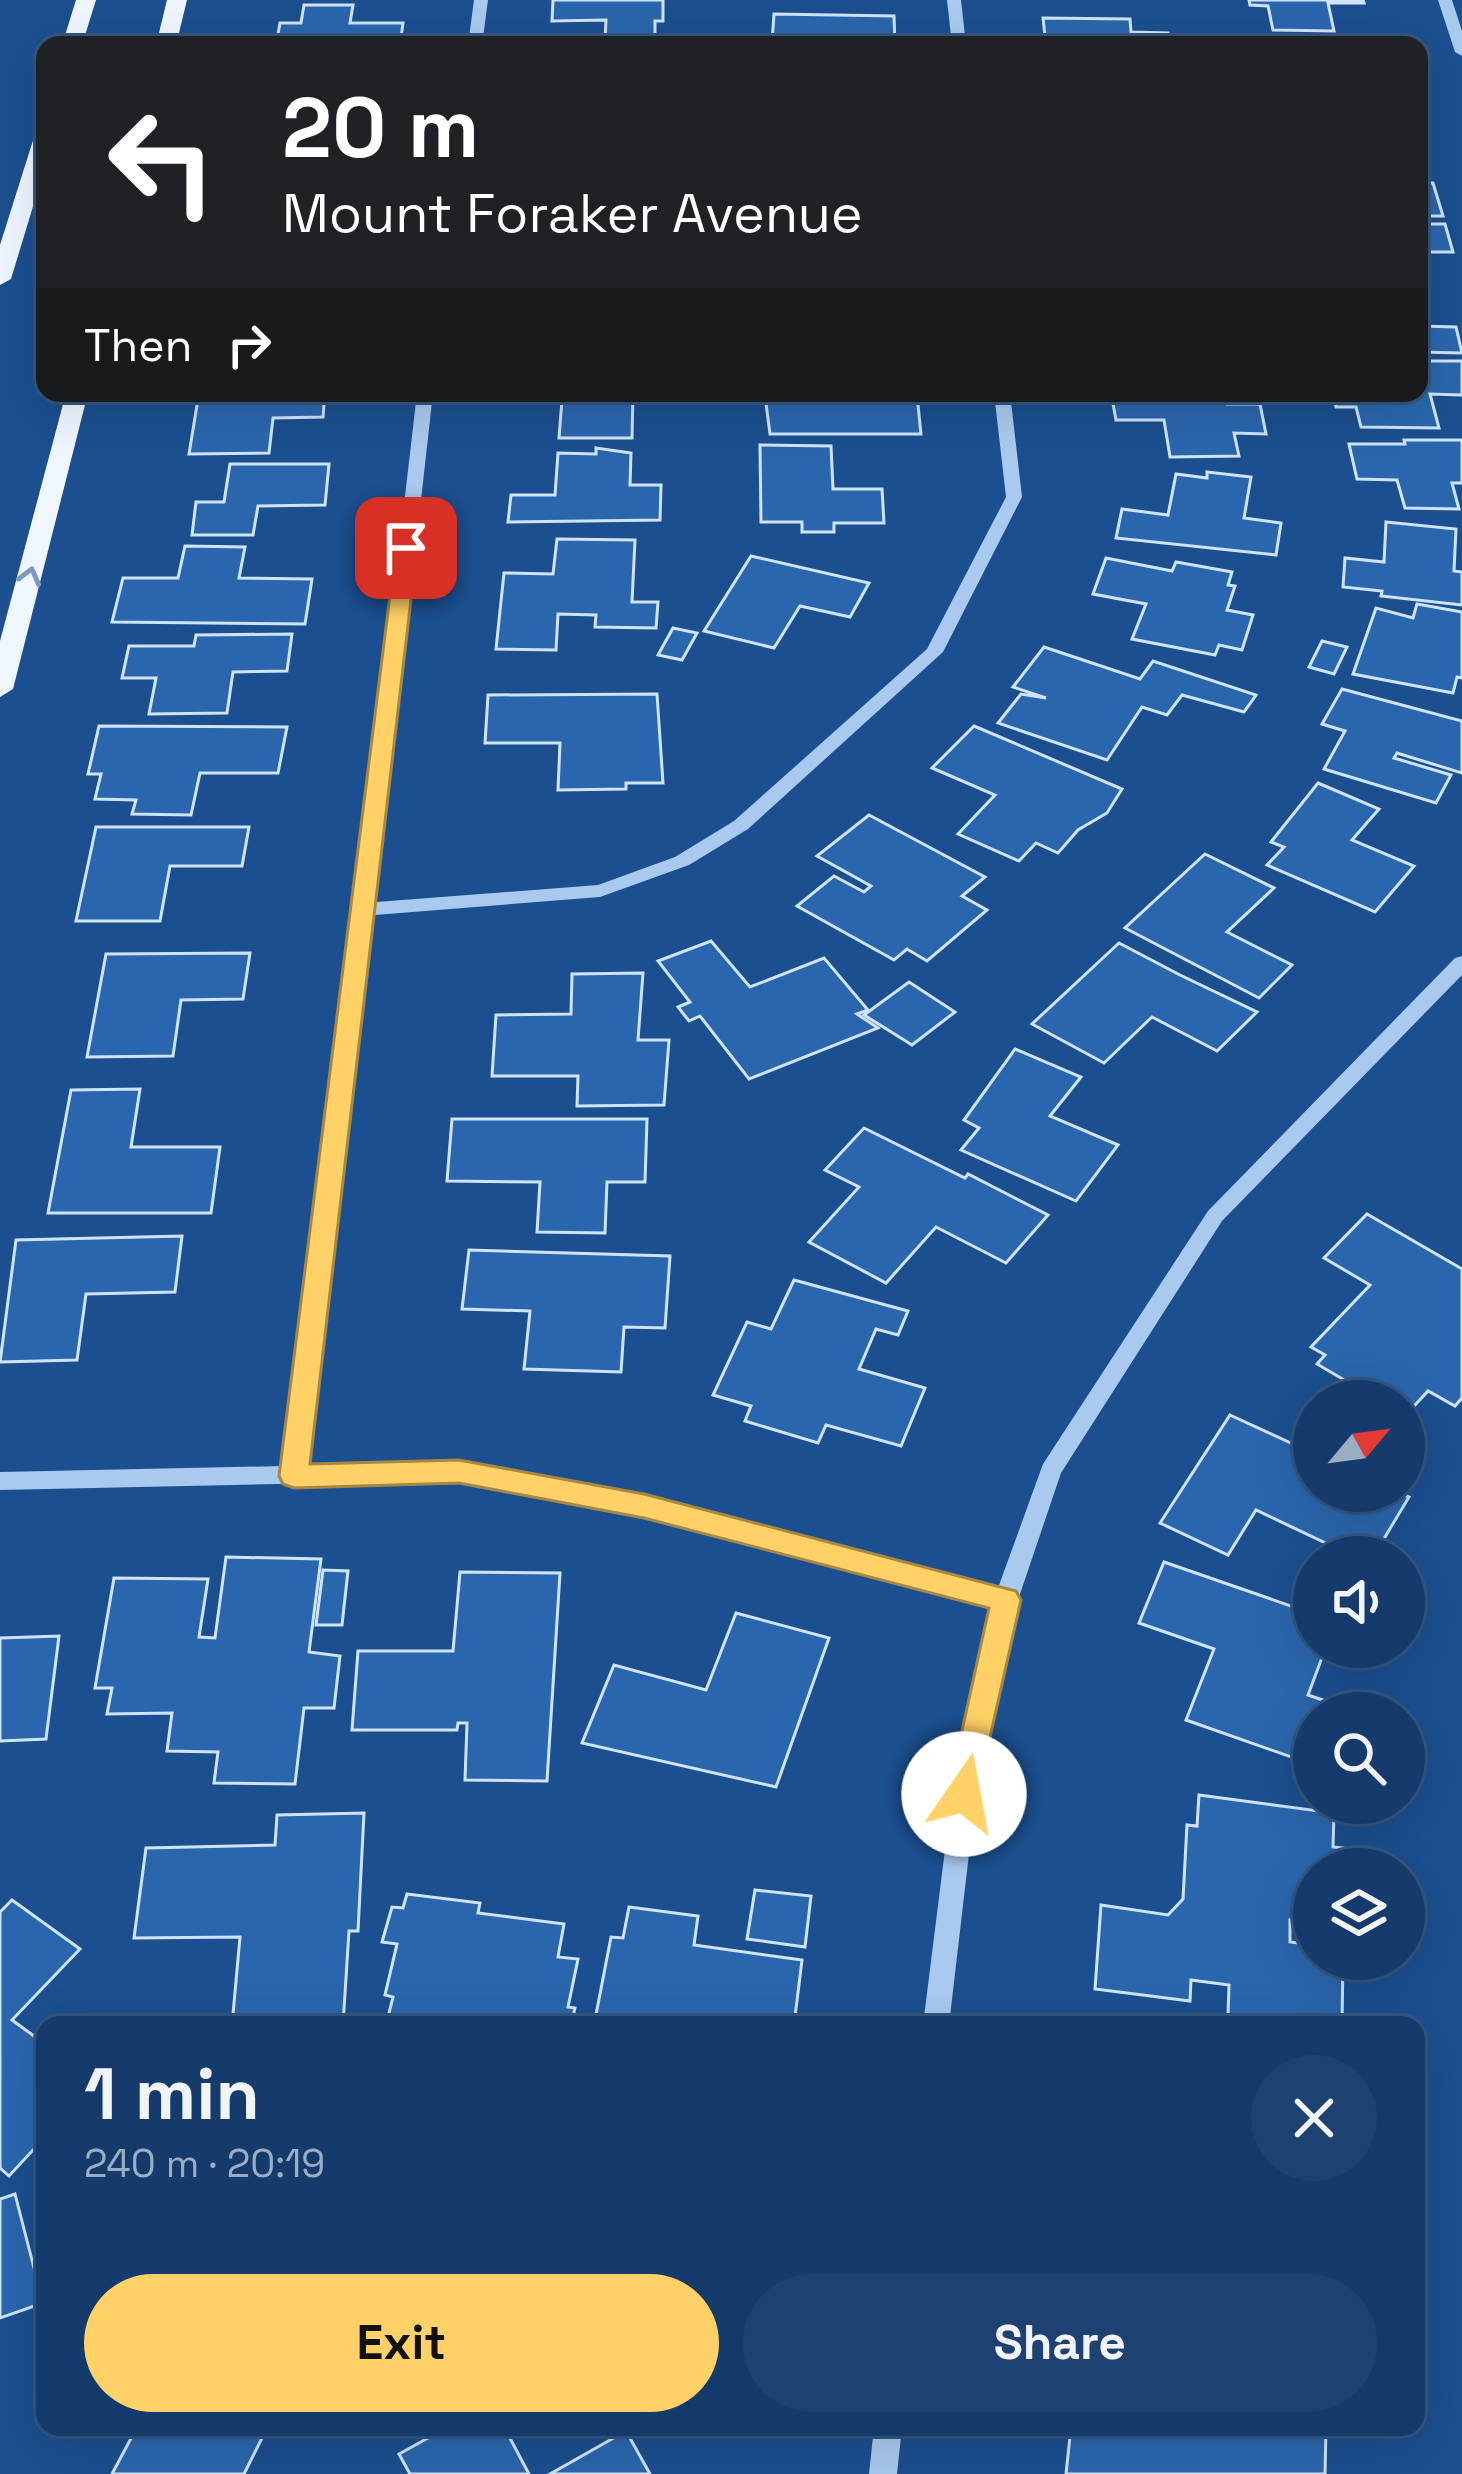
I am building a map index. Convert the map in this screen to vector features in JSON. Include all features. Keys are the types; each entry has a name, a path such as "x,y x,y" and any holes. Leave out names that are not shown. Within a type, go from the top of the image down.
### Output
{"main road":[{"path":"75,36 86,0"},
{"path":"168,36 177,0"},
{"path":"0,279 36,163"},
{"path":"0,689 75,402"}],"street":[{"path":"476,36 482,0"},
{"path":"954,0 958,36"},
{"path":"1444,0 1462,52"},
{"path":"294,1476 366,909 423,402"},
{"path":"366,909 600,891 682,861 741,826 934,652 1014,497 1003,402"},
{"path":"938,2016 964,1794 1006,1600 1051,1470 1215,1216 1462,963"},
{"path":"0,1481 459,1472 644,1506 1006,1600"},
{"path":"883,2474 887,2436"}],"building":[{"path":"553,0 663,0 663,21 655,21 655,36 605,36 606,20 552,21"},
{"path":"1249,0 1364,3 1328,3 1334,31 1273,30 1268,6 1250,5"},
{"path":"304,5 353,5 350,23 403,23 401,36 278,36 280,23 301,23"},
{"path":"774,14 894,16 895,36 772,36"},
{"path":"1043,18 1130,19 1131,32 1168,36 1045,36"},
{"path":"1428,183 1433,183 1443,216 1428,216"},
{"path":"1428,224 1445,224 1453,252 1428,252"},
{"path":"1428,326 1456,327 1462,353 1428,352"},
{"path":"1428,361 1462,361 1462,395 1430,394 1439,428 1361,427 1356,407 1336,407 1335,402 1428,402"},
{"path":"198,402 324,402 323,417 273,418 269,453 189,454"},
{"path":"562,402 633,402 632,438 559,438"},
{"path":"766,402 918,402 921,434 770,434"},
{"path":"1113,402 1260,404 1266,434 1234,433 1239,456 1170,457 1164,420 1116,420"},
{"path":"1404,440 1462,440 1462,483 1452,483 1459,509 1405,508 1397,480 1357,479 1349,444 1405,444"},
{"path":"760,445 831,446 833,489 882,489 884,523 834,523 834,532 802,532 802,522 761,522"},
{"path":"596,448 631,453 630,485 661,485 660,520 508,522 511,495 555,495 558,453 596,454"},
{"path":"230,464 329,464 325,505 258,506 253,535 192,535 196,502 224,502"},
{"path":"1207,472 1251,477 1244,518 1281,523 1276,555 1116,538 1122,509 1168,515 1176,474 1207,478"},
{"path":"1386,522 1456,529 1454,571 1462,572 1462,605 1343,587 1345,558 1384,562"},
{"path":"557,539 635,540 632,602 658,602 656,628 595,627 596,615 558,614 556,650 496,649 504,573 553,574"},
{"path":"185,546 245,547 239,578 312,579 305,624 112,622 123,578 178,578"},
{"path":"751,556 869,583 850,617 800,606 774,648 704,631"},
{"path":"1106,558 1172,571 1176,562 1232,572 1228,585 1235,586 1227,610 1253,615 1242,650 1219,645 1215,655 1132,639 1146,604 1093,594"},
{"path":"1417,604 1462,612 1462,678 1457,677 1453,693 1353,674 1376,608 1413,618"},
{"path":"673,628 697,633 682,660 658,655"},
{"path":"292,634 287,671 233,672 227,713 149,714 156,678 122,678 129,646 194,646 196,635"},
{"path":"1322,641 1347,647 1334,674 1309,667"},
{"path":"1044,647 1140,679 1153,661 1256,695 1244,712 1182,695 1167,715 1142,707 1107,760 998,723 1021,694 1046,698 1013,687"},
{"path":"1342,689 1462,721 1462,773 1397,753 1394,758 1451,775 1436,803 1324,769 1345,731 1322,724"},
{"path":"657,694 663,783 558,790 560,743 485,743 488,695"},
{"path":"99,726 287,727 278,773 200,773 191,815 132,814 136,800 95,799 101,774 88,774"},
{"path":"974,726 1122,789 1107,813 1078,830 1058,853 1036,843 1019,861 958,834 995,795 932,768"},
{"path":"1318,783 1379,809 1352,840 1414,866 1375,912 1267,865 1284,847 1271,842"},
{"path":"869,815 985,877 962,896 987,910 927,961 907,949 894,960 797,906 834,876 864,892 871,886 817,856"},
{"path":"96,827 249,827 242,866 170,866 160,921 76,921"},
{"path":"1205,854 1274,888 1227,932 1292,965 1259,998 1125,928"},
{"path":"711,941 750,987 824,958 868,1010 857,1014 878,1028 749,1079 700,1016 689,1021 678,1007 690,1002 658,961"},
{"path":"1119,943 1257,1012 1217,1051 1152,1017 1104,1063 1032,1024"},
{"path":"250,953 243,999 181,1000 173,1056 87,1057 106,954"},
{"path":"643,973 638,1040 669,1040 664,1105 577,1106 578,1076 492,1076 496,1015 571,1014 572,974"},
{"path":"909,982 955,1012 912,1045 864,1015"},
{"path":"1015,1049 1081,1077 1050,1116 1118,1145 1076,1201 961,1150 979,1128 964,1120"},
{"path":"140,1089 131,1147 220,1147 211,1213 48,1213 71,1090"},
{"path":"452,1119 647,1119 645,1182 607,1182 605,1233 537,1232 540,1182 447,1181"},
{"path":"864,1128 1048,1215 1006,1263 936,1227 886,1283 809,1242 859,1187 825,1170"},
{"path":"1367,1214 1462,1269 1462,1398 1455,1406 1428,1391 1425,1394 1425,1380 1344,1380 1317,1364 1325,1355 1311,1347 1370,1285 1324,1258"},
{"path":"182,1236 175,1292 86,1294 77,1360 0,1362 16,1240"},
{"path":"469,1250 670,1256 665,1328 624,1327 621,1372 524,1369 530,1311 462,1309"},
{"path":"794,1280 908,1311 898,1335 876,1329 859,1369 925,1388 901,1446 826,1425 818,1443 745,1421 751,1406 713,1395 747,1322 771,1329"},
{"path":"1230,1415 1293,1444 1293,1512 1400,1512 1386,1536 1311,1536 1256,1510 1228,1555 1160,1523"},
{"path":"226,1557 321,1559 309,1652 340,1656 334,1708 304,1708 295,1784 214,1783 218,1752 167,1751 172,1713 107,1714 112,1688 95,1688 114,1578 208,1579 199,1637 215,1638"},
{"path":"1164,1562 1293,1607 1293,1668 1318,1668 1309,1692 1293,1692 1293,1758 1186,1720 1214,1649 1139,1623"},
{"path":"323,1570 348,1571 342,1625 316,1625"},
{"path":"460,1572 560,1573 547,1781 465,1780 467,1723 458,1723 457,1730 352,1730 358,1651 453,1651"},
{"path":"736,1613 829,1638 776,1787 582,1743 614,1665 706,1690"},
{"path":"59,1636 46,1739 0,1741 0,1638"},
{"path":"1199,1795 1293,1808 1293,1824 1334,1824 1333,1847 1344,1848 1293,1848 1290,1942 1293,1980 1343,1980 1342,2016 1228,2016 1229,1985 1191,1980 1190,2001 1095,1989 1101,1905 1168,1915 1183,1899 1187,1825 1197,1826"},
{"path":"364,1813 358,1931 349,1931 344,2016 233,2016 240,1937 134,1938 146,1848 275,1845 277,1815"},
{"path":"755,1890 811,1896 805,1947 747,1939"},
{"path":"407,1894 480,1903 478,1913 564,1924 558,1957 578,1959 568,2007 575,2008 573,2016 388,2016 393,1997 385,1995 397,1944 382,1942 392,1907 403,1908"},
{"path":"12,1900 80,1949 12,2020 36,2037 36,2147 9,2176 0,2168 0,1912"},
{"path":"629,1907 698,1916 694,1945 802,1960 795,2016 596,2016 611,1937 623,1938"},
{"path":"15,2194 36,2276 36,2305 0,2318 0,2199"},
{"path":"132,2436 262,2438 244,2474 112,2474"},
{"path":"432,2436 509,2436 529,2474 410,2474 399,2454"},
{"path":"617,2436 629,2436 650,2474 550,2474"},
{"path":"1070,2436 1326,2436 1325,2474 1066,2474"}],"route":[{"path":"406,548 294,1476 459,1472 644,1506 1006,1600 964,1794"}]}
